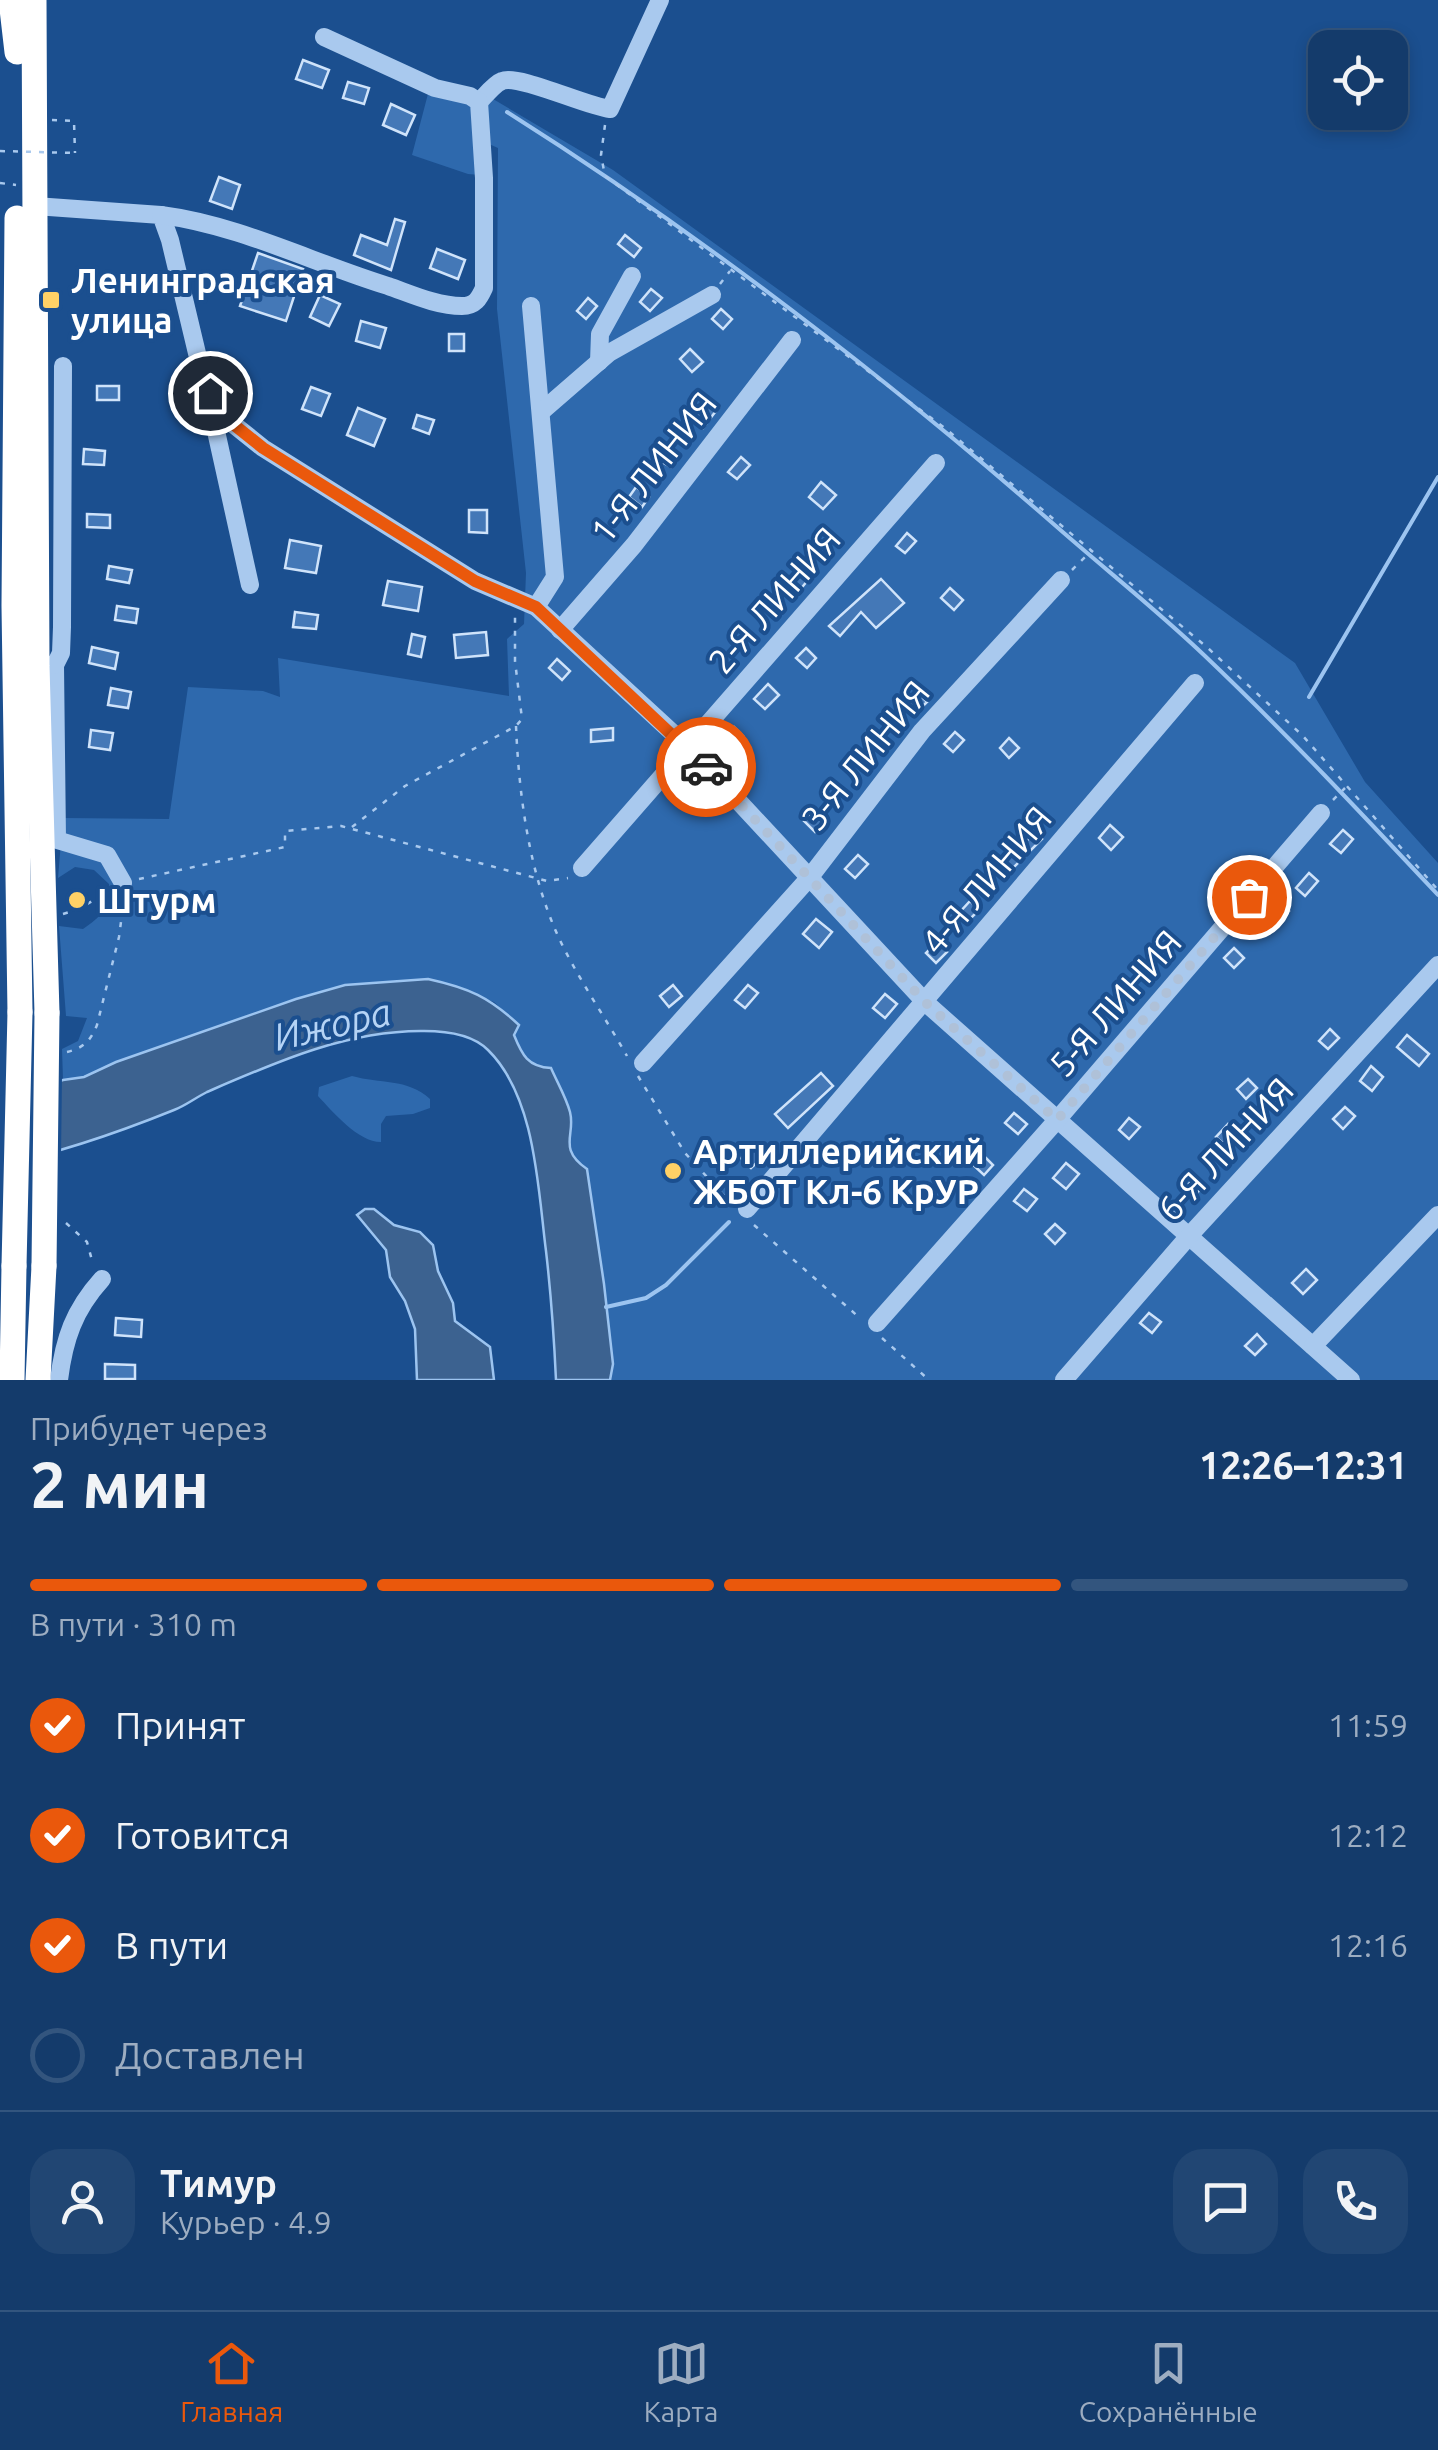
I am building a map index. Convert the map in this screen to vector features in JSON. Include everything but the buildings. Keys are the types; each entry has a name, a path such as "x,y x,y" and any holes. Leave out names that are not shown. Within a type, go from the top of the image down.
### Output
{"highway":[{"path":"12,1380 20,1012 8,451 9,184 16,52 23,2"},
{"path":"23,2 35,206 46,665 48,1013 38,1380"}],"street":[{"path":"35,206 202,220 351,275 440,303 466,306 477,302 484,288 479,102 501,80 518,79 582,104 610,109 660,0"},
{"path":"324,38 436,88 479,102"},
{"path":"161,215 201,370 223,416 263,448 475,581 527,604 560,630 689,748 926,1003 1351,1380"},
{"path":"600,362 600,334 632,276"},
{"path":"540,412 600,362 712,295"},
{"path":"527,604 555,576 531,306"},
{"name":"1-Я ЛИНИЯ","path":"560,630 634,545 792,340"},
{"path":"63,366 61,654 46,665 57,840 107,855 123,882"},
{"path":"223,416 214,422 250,585"},
{"name":"2-Я ЛИНИЯ","path":"582,868 936,464"},
{"name":"3-Я ЛИНИЯ","path":"635,1064 810,878 922,732 1060,580"},
{"name":"4-Я ЛИНИЯ","path":"744,1212 1195,683"},
{"name":"5-Я ЛИНИЯ","path":"872,1326 1057,1120 1321,813"},
{"name":"6-Я ЛИНИЯ","path":"1064,1380 1189,1236 1438,965"},
{"path":"1313,1346 1438,1215"},
{"path":"59,1380 69,1327 102,1279"}],"path":[{"path":"610,109 601,155 605,176 946,430 1092,550 1272,705 1438,890"},
{"path":"0,152 75,152 74,121"},
{"path":"1060,580 1092,550"},
{"path":"350,828 405,786 516,726 522,719 513,627 527,604"},
{"path":"516,726 518,764 538,879 558,936 685,1153 744,1212 930,1380"},
{"path":"1321,813 1346,787"},
{"path":"56,916 79,910 123,882 285,847 284,832 341,826 538,879 564,881 582,868"},
{"path":"56,1054 82,1048 92,1037 119,937 123,882"}],"shaded area":[{"path":"429,90 493,99 613,170 1295,663 1365,782 1438,863 1438,1380 610,1380 613,1364 604,1284 587,1169 577,1162 570,1148 571,1116 551,1068 527,1059 514,1035 519,1025 494,1002 428,979 345,985 243,1017 84,1077 63,1080 62,1049 78,1041 87,1018 66,1016 59,926 83,929 95,920 106,905 109,884 94,870 75,867 58,878 63,818 169,819 188,687 263,691 280,697 278,658 509,696 507,639 524,624 526,573 497,309 498,148 480,140 480,175 412,155"},
{"path":"352,1076 412,1088 430,1099 430,1108 386,1116 381,1124 381,1142 372,1141 346,1125 318,1096 319,1087"}],"water":[{"name":"Ижора","path":"428,979 478,995 508,1015 519,1025 514,1035 523,1054 537,1065 551,1068 564,1095 571,1120 570,1148 587,1169 613,1364 610,1380 556,1380 540,1200 525,1118 504,1070 488,1050 467,1037 441,1032 396,1032 340,1042 259,1070 131,1127 0,1165 0,1101 84,1077 116,1062 345,985"},
{"path":"374,1209 394,1225 420,1232 433,1245 438,1271 453,1303 455,1321 490,1347 494,1380 417,1380 415,1329 405,1301 390,1277 386,1250 357,1215"}],"pier":[{"path":"62,1076 61,1157 0,1170 0,1096"}],"waterway":[{"path":"507,112 721,257 858,361 991,471 1205,656 1438,895"},
{"path":"1309,697 1438,477"},
{"path":"606,1307 646,1298 666,1285 729,1222"}],"way so far":[{"path":"706,767 926,1003 1057,1120 1249,897"}],"place":[{"name":"Ленинградская улица","path":"51,300"},
{"name":"Штурм","path":"77,900"},
{"name":"Артиллерийский ЖБОТ Кл-6 КрУР","path":"673,1171"}],"route":[{"path":"210,393 223,416 263,448 475,581 536,607 706,767"}]}
